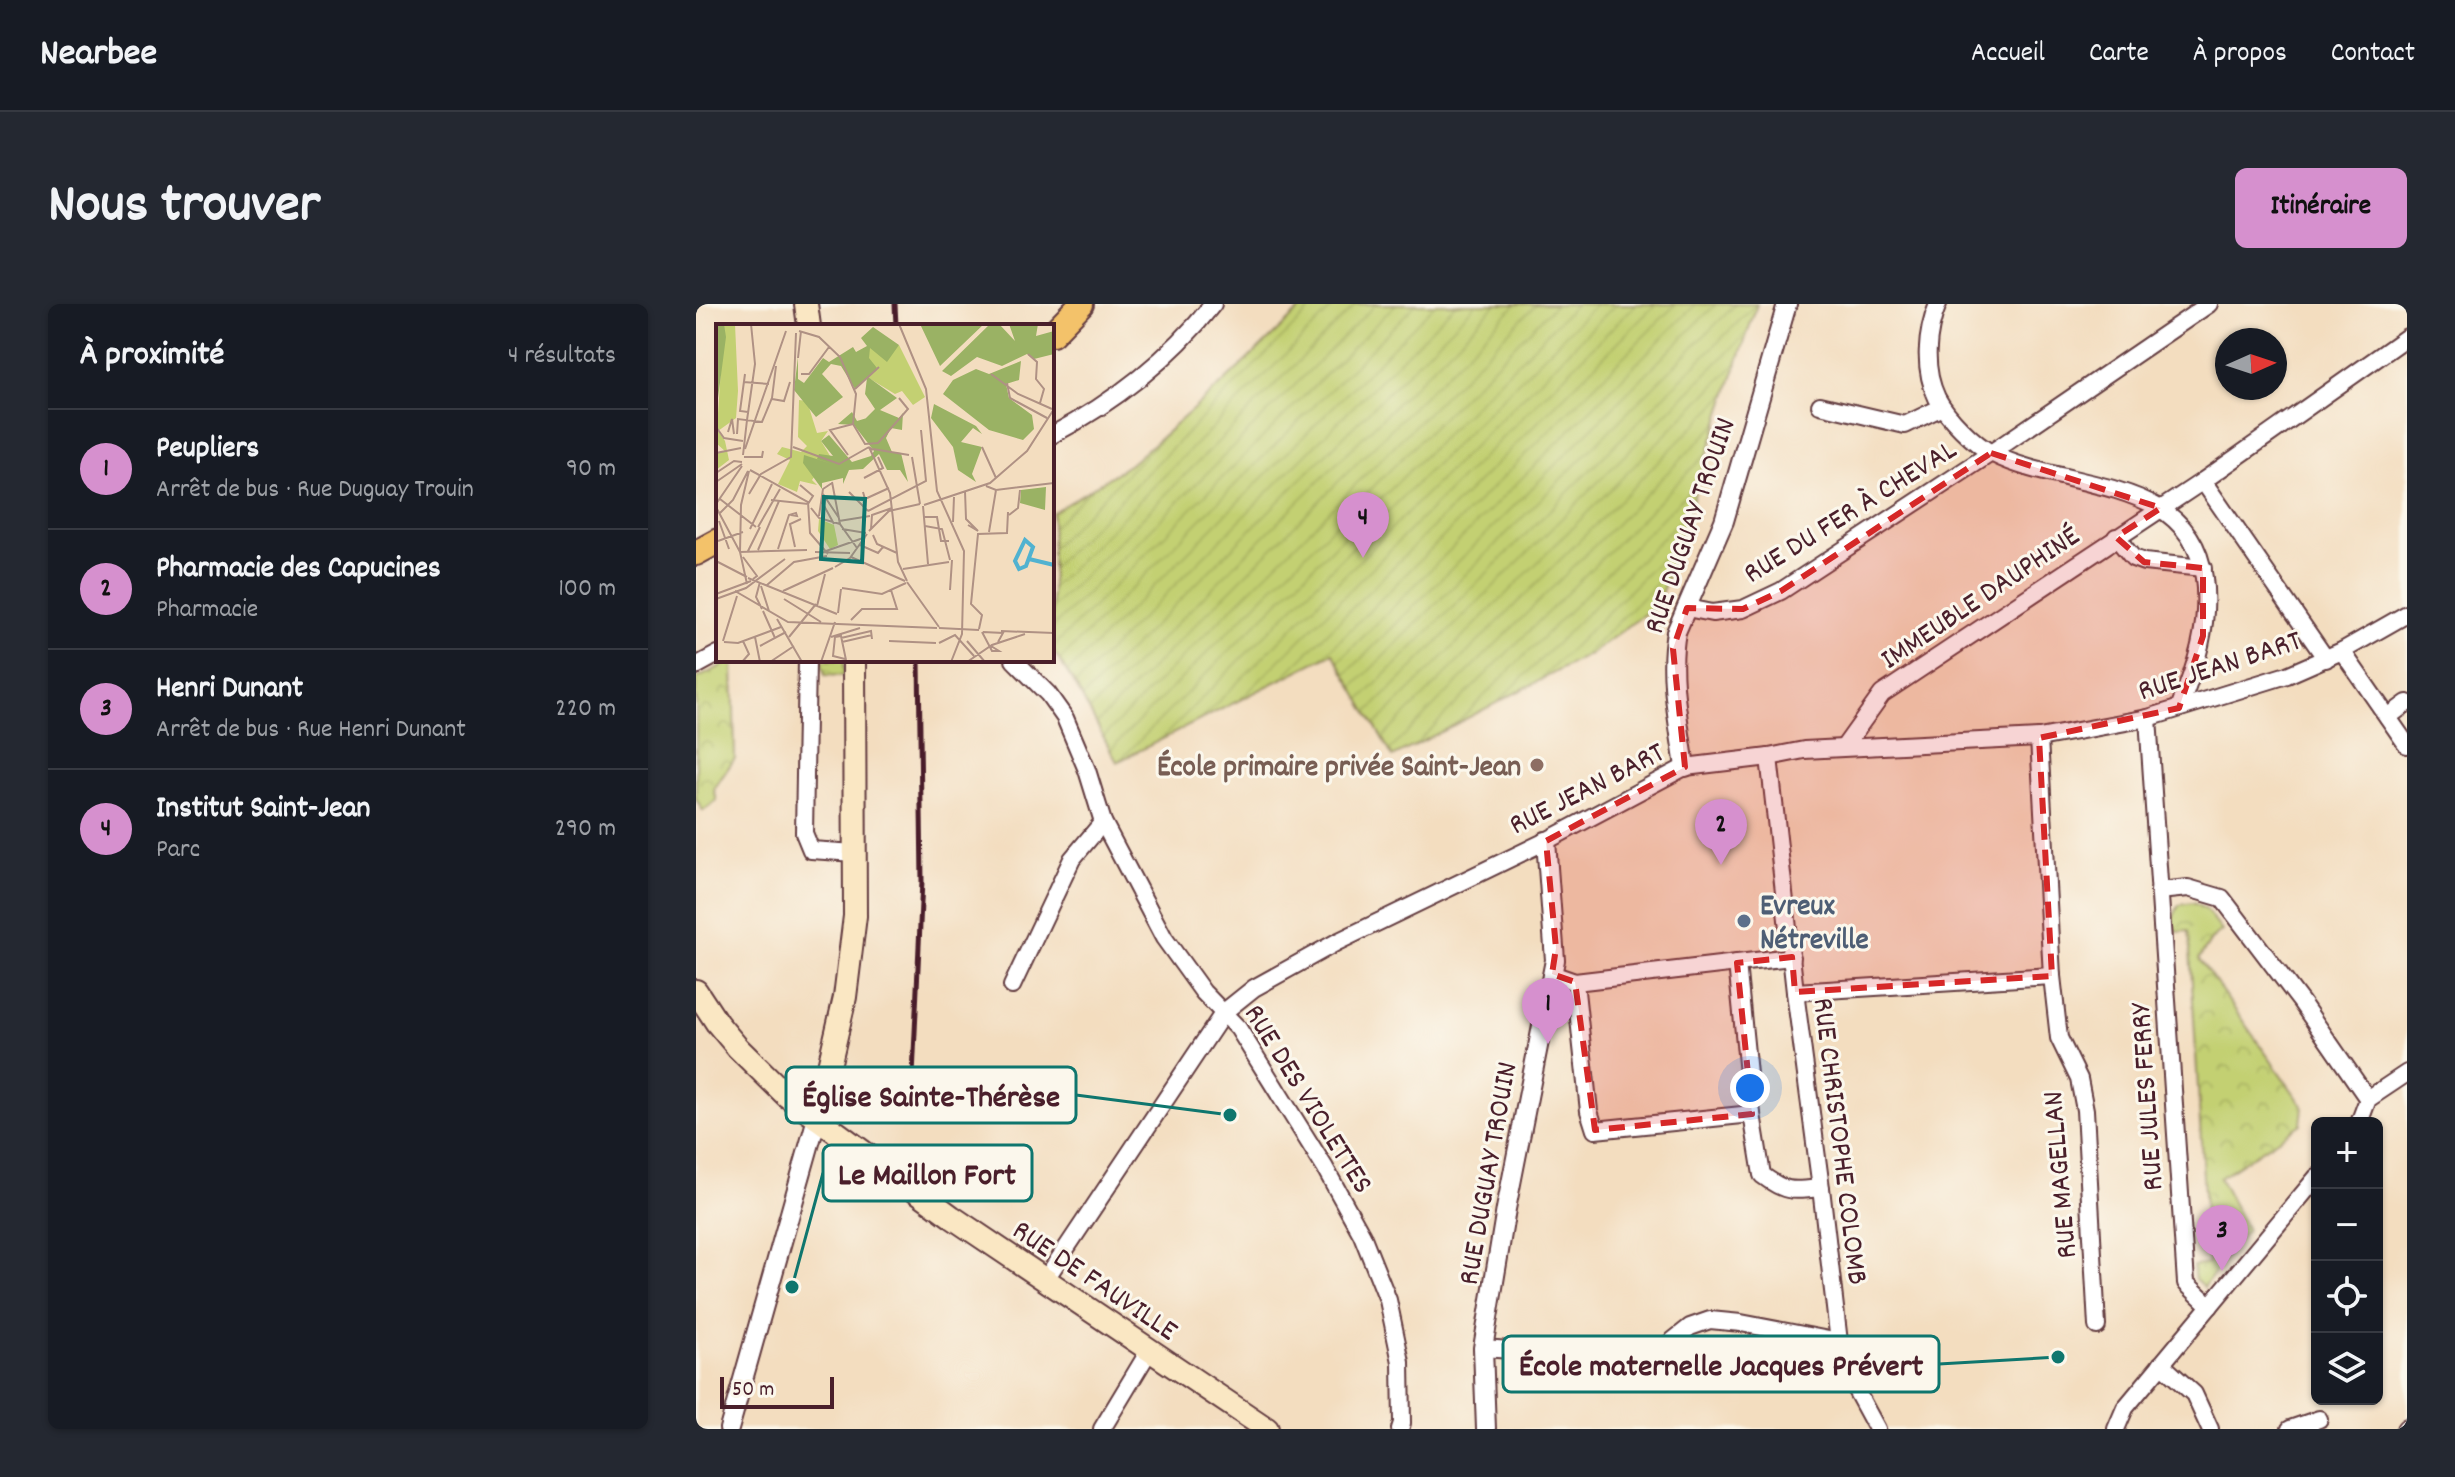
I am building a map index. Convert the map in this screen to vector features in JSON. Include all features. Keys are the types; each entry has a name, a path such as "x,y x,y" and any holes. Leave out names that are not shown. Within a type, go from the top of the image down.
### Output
{"main road":[{"path":"806,304 809,324"},
{"path":"1054,332 1081,304"},
{"path":"696,553 716,542"},
{"path":"817,1118 845,997 855,916 854,662"},
{"name":"RUE DE FAUVILLE","path":"696,991 740,1050 787,1096 952,1217 1267,1429"}],"street":[{"path":"1054,434 1121,393 1196,326 1213,304"},
{"name":"RUE DUGUAY TROUIN","path":"1685,767 1673,649 1676,632 1724,521 1787,304"},
{"name":"RUE DU FER À CHEVAL","path":"1938,304 1931,321 1928,358 1931,385 1953,420 1991,453 2025,466 2134,496 2161,508 2187,531 2203,568 2206,608 2203,636 2179,708"},
{"name":"RUE DU FER À CHEVAL","path":"1687,608 1712,613 1743,609 1781,591 2209,304"},
{"path":"2161,508 2407,337"},
{"path":"1820,405 1905,425 1942,407"},
{"path":"2203,481 2326,659"},
{"name":"IMMEUBLE DAUPHINÉ","path":"1844,747 1882,694 2161,508"},
{"path":"2116,537 2133,558 2144,562 2203,568"},
{"name":"RUE JEAN BART","path":"1045,1280 1224,1012 1254,988 1303,960 1546,841 1685,767 1804,750 2039,738 2148,718 2287,675 2342,651 2407,614"},
{"path":"2342,651 2407,745"},
{"path":"696,666 716,655"},
{"path":"807,662 804,833 811,850 855,853"},
{"name":"RUE DES VIOLETTES","path":"1016,662 1048,694 1065,718 1087,770 1103,822 1164,938 1203,992 1238,1028 1318,1156 1362,1235 1388,1300 1401,1362 1400,1429"},
{"path":"2388,717 2407,703"},
{"name":"RUE JULES FERRY","path":"2148,718 2186,1283 2210,1306"},
{"name":"RUE MAGELLAN","path":"2039,738 2052,976 2059,1038 2079,1079 2085,1110 2097,1326"},
{"name":"RUE CHRISTOPHE COLOMB","path":"1769,757 1839,1342 1845,1370 1877,1429"},
{"path":"1012,986 1072,859 1103,822"},
{"name":"RUE DUGUAY TROUIN","path":"1486,1429 1483,1348 1556,948 1546,841"},
{"path":"2159,891 2188,888 2222,898 2301,1002 2368,1099"},
{"path":"1552,974 1575,982 1792,957"},
{"path":"1737,963 1752,1114 1762,1175 1781,1189 1821,1188"},
{"path":"1795,992 2052,976"},
{"path":"1575,982 1589,1111 1595,1130 1752,1114"},
{"path":"2361,1117 2368,1099 2407,1073"},
{"path":"729,1429 817,1118"},
{"path":"2116,1429 2125,1408 2311,1184"},
{"path":"1483,1348 1639,1359 1656,1354 1690,1327 1710,1320 1839,1342"},
{"path":"1102,1429 1149,1351"},
{"path":"2161,1364 2194,1394 2210,1429"},
{"name":"RUE DUGUAY TROUIN","path":"1483,1373 1493,1429"},
{"path":"2290,1429 2319,1419"}],"highlighted area":[{"path":"1991,453 2161,508 2116,537 2144,562 2203,568 2203,636 2179,708 2039,738 2052,976 1795,992 1792,957 1737,963 1752,1114 1595,1130 1575,982 1552,974 1556,948 1546,841 1685,767 1673,649 1687,608 1743,609 1781,591"}],"green space":[{"path":"1306,304 1757,304 1658,604 1592,653 1393,757 1333,653 1117,762 1054,652 1054,512 1130,464 1222,384"},
{"path":"733,662 735,758 714,789 717,801 703,811 696,799 696,679"},
{"path":"822,662 844,662 844,676 825,675"},
{"path":"2193,903 2205,909 2222,931 2211,940 2199,959 2303,1106 2301,1124 2219,1178 2247,1230 2204,1287 2195,1279 2193,1266 2208,1264 2189,931 2176,932 2173,918 2179,905"}],"railway":[{"path":"895,304 896,324"},
{"path":"912,1097 922,881 919,662"}],"place":[{"name":"Institut Saint-Jean","path":"1363,558"},
{"name":"École primaire privée Saint-Jean","path":"1537,765"},
{"name":"Pharmacie des Capucines","path":"1721,865"},
{"name":"Evreux Nétreville","path":"1744,921"},
{"name":"Peupliers","path":"1548,1044"},
{"name":"Église Sainte-Thérèse","path":"1230,1115"},
{"name":"Henri Dunant","path":"2222,1271"},
{"name":"Le Maillon Fort","path":"792,1287"},
{"name":"École maternelle Jacques Prévert","path":"2058,1357"}]}
